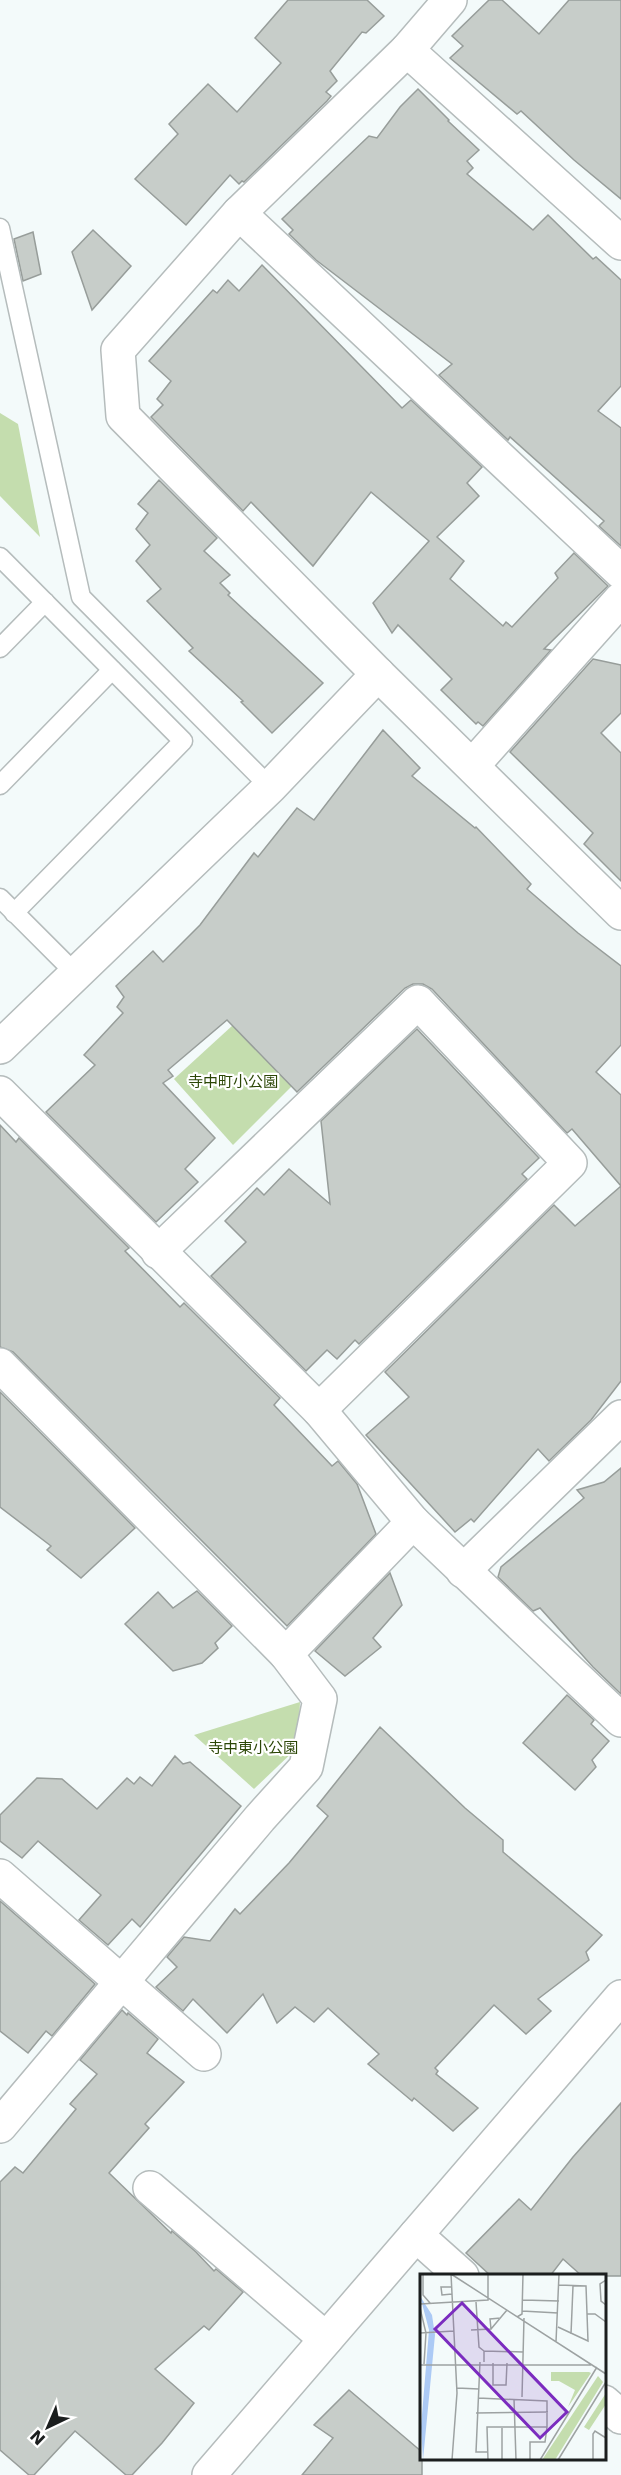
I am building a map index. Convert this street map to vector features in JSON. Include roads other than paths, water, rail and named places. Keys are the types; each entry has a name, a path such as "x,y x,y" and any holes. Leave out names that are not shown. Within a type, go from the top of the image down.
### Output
{"street":[{"path":"450,0 407,50 239,213 118,350 123,416 378,674 621,913"},
{"path":"407,50 621,243"},
{"path":"239,213 621,572"},
{"path":"473,765 621,598"},
{"path":"0,1047 270,788 378,674"},
{"path":"158,1252 418,1002 570,1162 319,1410"},
{"path":"0,1093 319,1410 413,1522 621,1720"},
{"path":"0,1365 286,1654 320,1699 306,1767 260,1818 0,2126"},
{"path":"463,1571 621,1418"},
{"path":"286,1654 413,1522"},
{"path":"0,1876 204,2054"},
{"path":"217,2472 326,2339 416,2235 617,2011"},
{"path":"150,2188 326,2339"},
{"path":"416,2235 460,2274"},
{"path":"606,2404 621,2417"}],"lane":[{"path":"0,228 81,597 270,788"},
{"path":"0,557 183,741 14,913"},
{"path":"0,648 45,602"},
{"path":"0,784 112,670"},
{"path":"0,898 76,974"}],"park label":[{"name":"寺中町小公園","path":"233,1082"},
{"name":"寺中東小公園","path":"253,1748"}]}
